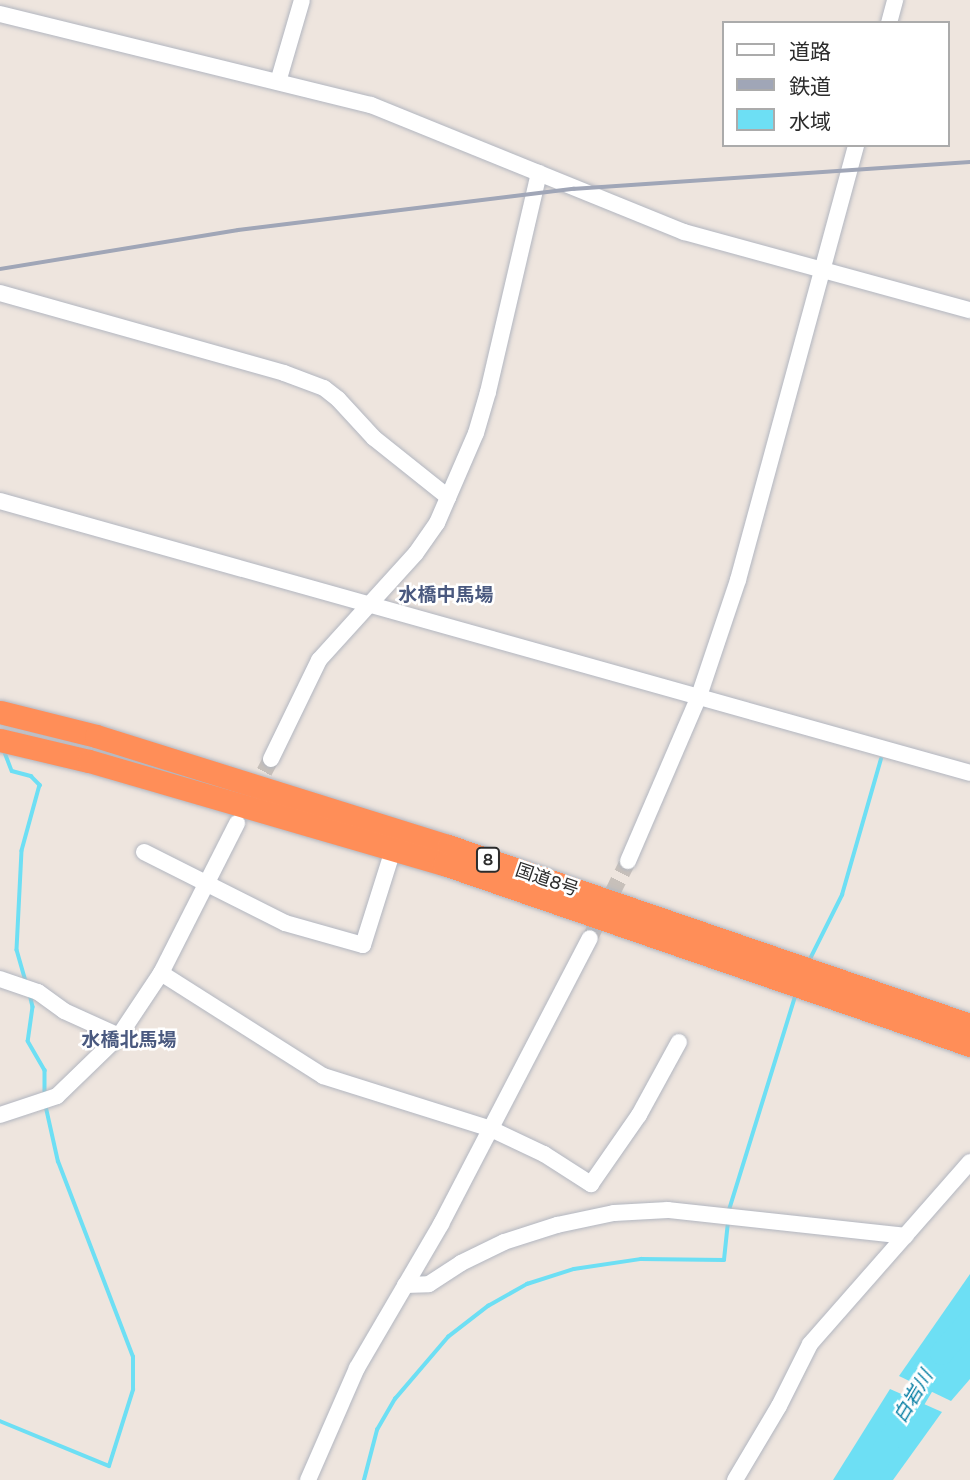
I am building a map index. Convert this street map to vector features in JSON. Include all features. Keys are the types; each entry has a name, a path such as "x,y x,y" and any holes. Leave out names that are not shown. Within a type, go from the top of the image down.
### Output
{"highway":[{"name":"国道8号","path":"0,712 96,736 448,846 970,1025"},
{"name":"国道8号","path":"0,740 89,761 457,868 970,1045"}],"street":[{"path":"278,82 302,0"},
{"path":"890,21 895,0"},
{"path":"0,14 372,105 684,232 970,310"},
{"path":"628,861 699,696 738,580 855,147"},
{"path":"271,759 319,660 416,553 438,523 476,433 488,392 539,173"},
{"path":"0,293 284,373 324,388 338,398 374,438 448,497"},
{"path":"0,501 970,773"},
{"path":"0,1115 57,1096 119,1036 161,973 237,823"},
{"path":"144,852 285,923 363,945 393,850"},
{"path":"308,1480 357,1368 442,1224 590,938"},
{"path":"161,973 323,1076 491,1129 544,1154 591,1184 639,1115 679,1042"},
{"path":"0,979 38,992 64,1010 119,1036"},
{"path":"735,1480 779,1406 810,1344 970,1162"},
{"path":"405,1285 429,1284 461,1263 504,1242 557,1225 614,1213 668,1210 906,1236"}],"water":[{"path":"970,1274 970,1379 951,1401 899,1376"},
{"path":"890,1389 942,1412 893,1480 833,1480"}],"waterway":[{"path":"4,750 12,771 31,776 40,785 22,851 17,950 27,984"},
{"path":"809,961 842,895 881,759"},
{"path":"30,994 33,1007 28,1041 45,1070 45,1096"},
{"path":"729,1210 796,994"},
{"path":"0,1421 109,1466 133,1390 133,1357 58,1162 45,1104"},
{"path":"364,1480 377,1430 395,1399 448,1337 488,1306 527,1284 574,1269 641,1259 724,1260 728,1222"},
{"name":"白岩川","path":"865,1480 941,1353 970,1319"}],"tunnel":[{"path":"253,793 271,759"},
{"path":"590,938 628,861"}],"railway":[{"path":"0,269 238,230 574,189 970,162"}],"district":[{"name":"水橋中馬場","path":"446,596"},
{"name":"水橋北馬場","path":"129,1041"}]}
